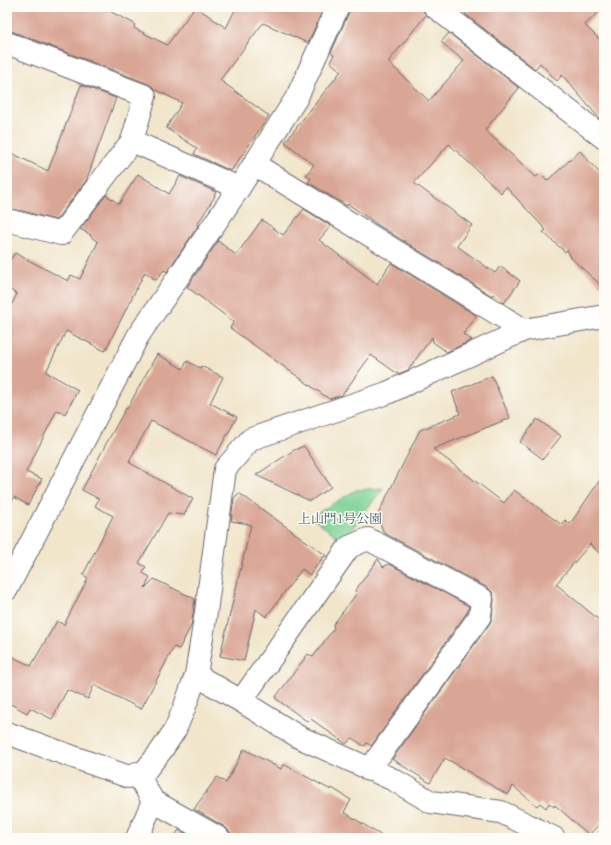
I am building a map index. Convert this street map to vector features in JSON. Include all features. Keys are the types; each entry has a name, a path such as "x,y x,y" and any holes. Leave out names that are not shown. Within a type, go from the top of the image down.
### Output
{"street":[{"path":"7,589 138,336 239,188 297,97 338,7"},
{"path":"435,7 604,138"},
{"path":"7,42 145,96 132,141 60,234 7,220"},
{"path":"132,141 239,188"},
{"path":"254,164 524,330"},
{"path":"7,733 129,777 145,771 175,730 186,706 196,676 225,469 251,439 387,394 524,330 604,316"},
{"path":"241,701 349,547 368,539 482,599 480,616 369,770"},
{"path":"196,676 241,701 299,737 394,780 431,802 501,812 554,838"},
{"path":"137,774 153,801 219,838"},
{"path":"137,838 153,801"}],"green space":[{"name":"上山門1号公園","path":"383,488 343,541 311,517 356,490"}],"building":[{"path":"7,7 101,7 135,24 134,28 167,45 195,7 226,28 235,10 228,7 324,7 308,43 263,23 220,80 269,116 231,171 194,154 197,148 166,128 182,103 156,90 149,84 7,30"},
{"path":"350,7 423,7 423,11 426,15 388,62 429,101 464,61 441,42 449,33 519,88 485,130 536,177 540,174 547,181 580,151 604,178 604,288 572,259 567,250 565,252 543,232 546,230 506,187 501,193 449,144 414,183 472,225 457,246 495,273 500,266 520,281 504,303 493,294 492,296 378,225 348,204 347,206 308,182 311,179 306,175 314,165 285,142 341,71 330,62 334,55 331,53"},
{"path":"471,7 604,7 585,25 604,44 604,122 562,75 557,81 540,63 535,69 465,14"},
{"path":"81,85 116,98 86,181 56,220 7,208 7,151 48,171"},
{"path":"138,174 169,194 180,176 216,192 215,196 197,225 198,226 167,272 164,270 156,280 145,272 105,351 66,331 46,372 78,390 65,414 57,410 26,472 42,479 28,505 14,497 7,511 7,313 17,294 7,288 7,265 15,253 68,281 71,275 80,279 98,242 90,236 91,235 80,229 106,195 119,204"},
{"path":"304,209 331,226 319,240 377,284 391,263 477,316 463,334 472,340 447,352 433,342 432,337 408,370 398,374 371,355 342,395 329,399 230,328 234,322 187,287 218,241 236,255 262,220 283,235"},
{"path":"157,354 183,369 187,361 223,377 210,403 237,417 216,455 151,421 129,461 131,462 130,463 193,499 184,515 168,513 139,563 146,567 143,573 150,577 145,588 154,579 195,599 191,626 179,649 174,647 141,709 94,685 88,699 67,690 52,719 30,708 27,713 7,702 7,654 31,666 57,621 64,625 88,578 83,575 113,516 95,506 99,499 82,490"},
{"path":"492,376 510,418 433,449 504,503 514,490 562,525 565,520 570,524 604,474 604,558 590,544 556,584 604,624 604,819 589,835 555,805 554,807 549,803 546,808 540,803 537,806 513,786 508,795 445,758 430,783 392,759 490,623 494,600 493,593 488,588 384,533 377,516 420,430 460,414 452,392"},
{"path":"537,419 561,436 543,459 520,442"},
{"path":"304,446 331,487 310,501 256,475 294,450"},
{"path":"239,493 327,556 323,557 310,575 302,569 266,617 256,609 244,661 220,656 251,525 231,521 234,498"},
{"path":"378,559 383,567 389,564 469,606 468,611 371,746 367,743 364,746 352,738 346,744 311,719 308,722 275,698 308,654 313,657 334,628 333,625 357,593 355,591"},
{"path":"244,749 281,769 283,764 331,790 332,788 351,800 344,812 385,838 231,838 230,832 225,827 194,809 217,777 226,783"},
{"path":"179,830 193,838 173,838"}]}
